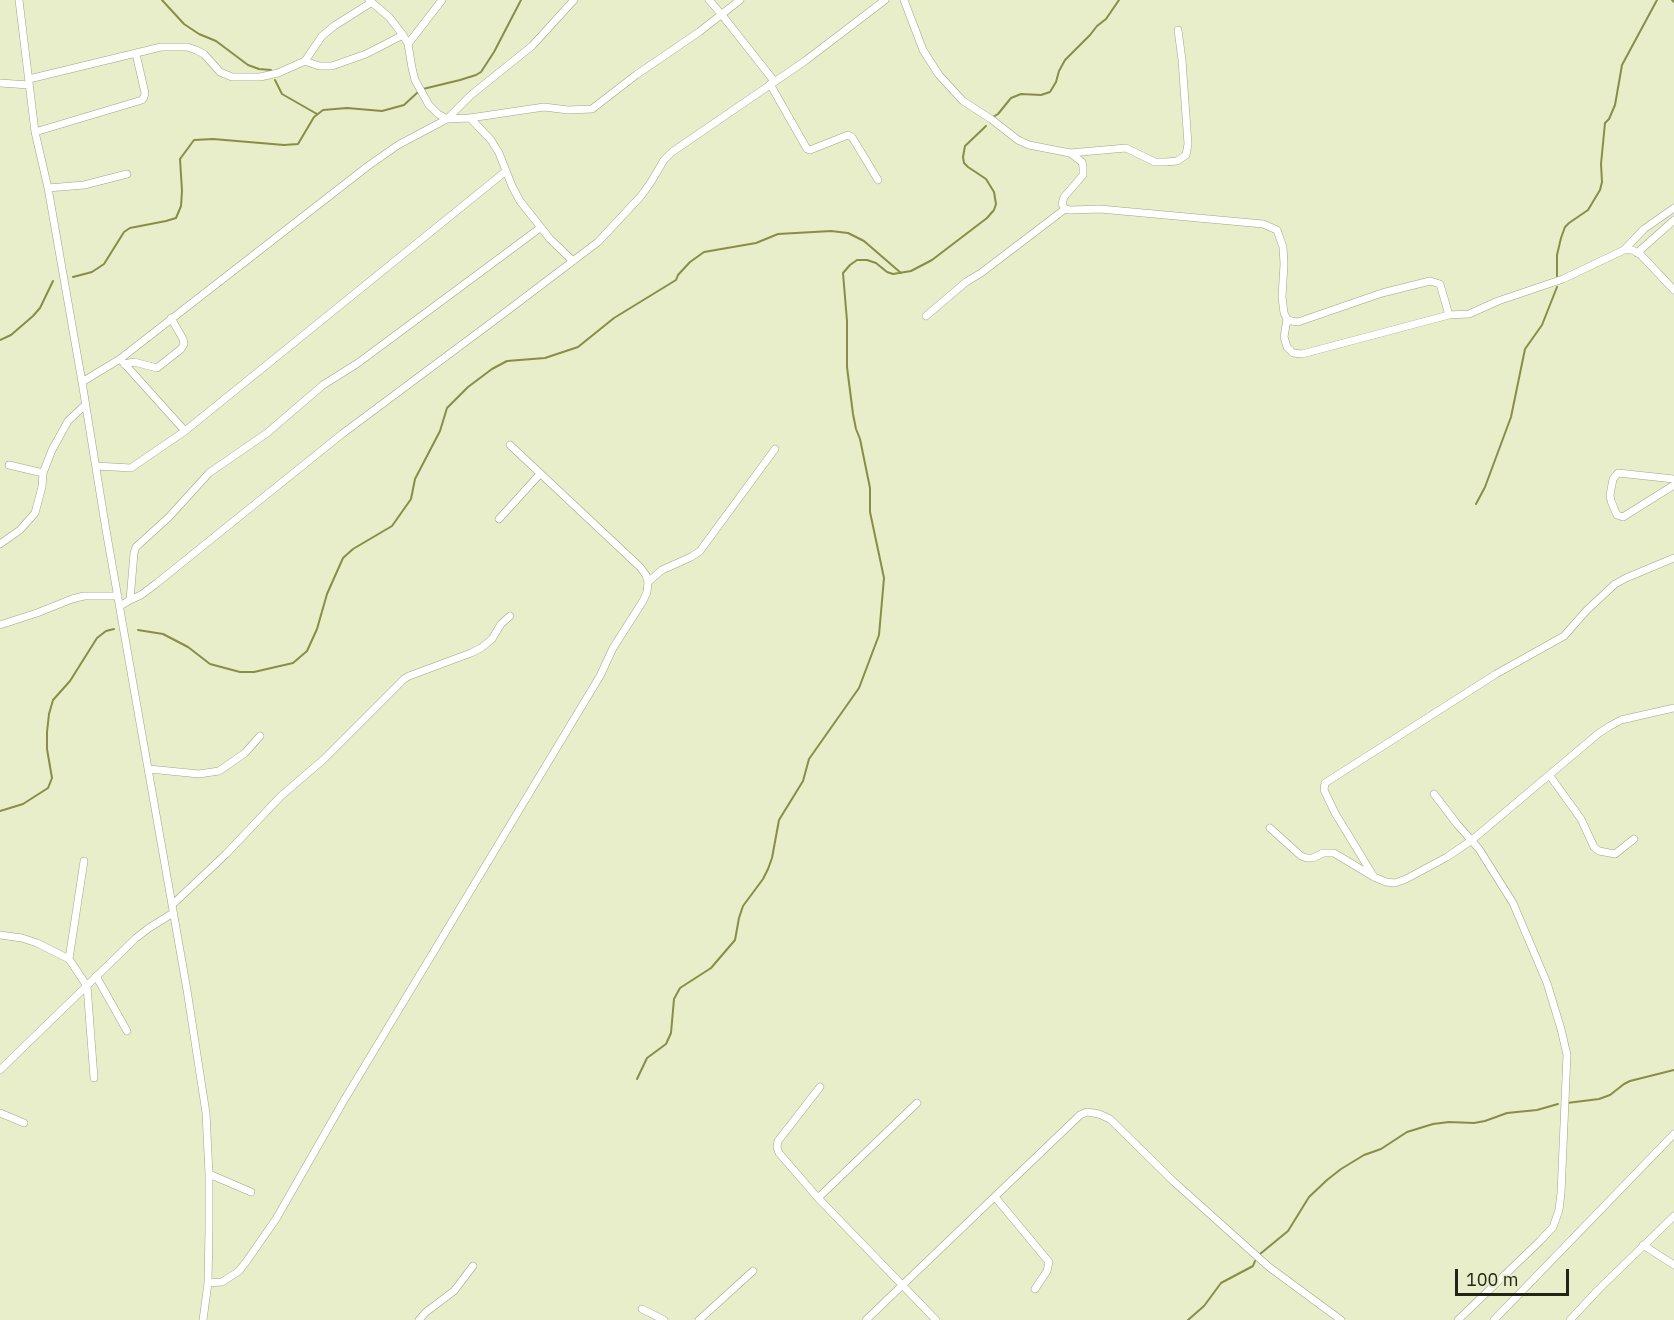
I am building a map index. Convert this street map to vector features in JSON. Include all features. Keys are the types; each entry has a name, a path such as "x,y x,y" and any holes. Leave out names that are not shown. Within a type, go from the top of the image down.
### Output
{"street":[{"path":"20,0 35,132 48,188 82,382 187,990 206,1113 209,1174 208,1283 203,1320"},
{"path":"408,44 442,0"},
{"path":"82,382 122,361 171,318 368,166 399,145 447,119 471,95 532,46 574,0"},
{"path":"709,0 772,82 807,149 810,150 848,135 852,137 878,180"},
{"path":"0,83 29,82 161,47 187,47 204,54 220,72 232,77 260,77 278,74 305,61 322,36 370,1 390,18 403,35 408,44 415,80 429,105 447,119 470,118 544,107 568,110 592,109 740,0"},
{"path":"120,606 157,583 342,434 598,242 641,196 664,160 672,152 842,34 885,0"},
{"path":"904,0 923,50 939,75 963,100 1018,140 1029,145 1070,153 1126,148 1155,162 1177,161 1186,155 1188,144 1178,30"},
{"path":"305,61 319,66 332,66 366,54 403,35"},
{"path":"35,132 142,100 145,93 136,54"},
{"path":"470,118 491,140 499,153 520,201 540,228 573,261"},
{"path":"1070,153 1082,162 1083,166 1083,175 1064,197 1062,204 1070,210 1100,209 1252,223 1271,226 1277,230 1283,247 1282,297 1287,319 1284,337 1287,347 1293,353 1302,354 1449,315 1469,314 1563,279 1624,250 1644,230 1674,208"},
{"path":"96,466 131,468 185,431 506,171"},
{"path":"48,188 84,184 127,174"},
{"path":"927,316 966,282 1065,208"},
{"path":"1636,253 1674,220"},
{"path":"130,600 136,547 169,517 209,473 267,433 323,385 358,363 540,228"},
{"path":"1624,250 1632,250 1636,253 1674,290"},
{"path":"1287,319 1298,322 1382,293 1430,281 1440,284 1449,315"},
{"path":"122,361 157,368 182,350 183,339 171,318"},
{"path":"122,361 185,431"},
{"path":"0,544 20,530 35,513 43,473 59,435 68,421 85,405"},
{"path":"208,1283 222,1282 239,1271 276,1219 343,1102 643,601 648,582 640,567 510,445"},
{"path":"648,582 662,570 700,551 775,449"},
{"path":"9,465 43,473"},
{"path":"1674,479 1618,473 1613,479 1611,501 1617,515 1623,517 1674,485"},
{"path":"499,519 540,474"},
{"path":"1374,877 1350,839 1324,790 1325,783 1496,674 1564,636 1615,584 1674,558"},
{"path":"0,625 84,596 118,596"},
{"path":"0,1071 96,976 172,909 281,796 324,759 404,680 481,648 492,639 501,624 510,616"},
{"path":"1270,828 1307,858 1328,852 1334,853 1374,877 1391,883 1406,879 1447,857 1472,840 1599,733 1621,720 1674,708"},
{"path":"149,769 199,774 219,771 246,753 260,736"},
{"path":"1550,776 1581,819 1594,847 1599,851 1615,854 1634,838"},
{"path":"1434,794 1472,840 1518,913 1547,983 1568,1055 1562,1193 1553,1227 1458,1320"},
{"path":"69,959 84,861"},
{"path":"0,935 37,943 69,959 87,986 94,1078"},
{"path":"96,976 127,1030"},
{"path":"820,1087 778,1141 779,1153 818,1198 936,1320"},
{"path":"818,1198 917,1102"},
{"path":"866,1320 1080,1115 1087,1112 1110,1119 1173,1181 1269,1267 1341,1320"},
{"path":"0,1113 24,1123"},
{"path":"1494,1320 1674,1134"},
{"path":"209,1174 252,1192"},
{"path":"995,1197 1049,1262 1047,1271 1035,1289"},
{"path":"1570,1320 1674,1216"},
{"path":"1643,1245 1674,1265"},
{"path":"418,1320 454,1291 473,1266"},
{"path":"699,1320 753,1271"},
{"path":"642,1310 664,1320"}],"waterway":[{"path":"162,0 184,24 199,34 216,41 248,65 271,70"},
{"path":"423,89 481,72 521,0"},
{"path":"993,117 1011,98 1021,94 1041,95 1050,92 1065,60 1106,19 1119,0"},
{"path":"1557,276 1557,255 1565,227 1588,210 1600,190 1605,123 1615,105 1622,65 1657,0"},
{"path":"275,80 282,94 317,114"},
{"path":"73,277 92,272 104,264 124,232 130,228 176,218 181,206 180,159 194,140 298,144 314,117 323,110 347,108 382,111 404,105 418,92"},
{"path":"637,1079 647,1058 666,1044 671,1033 674,999 680,988 711,968 735,940 743,906 768,869 779,820 803,781 809,759 859,688 879,635 884,578 870,512 870,488 853,414 847,367 847,321 843,273 857,260 876,263 893,274 911,271 932,260 987,218 996,204 994,192 986,179 964,163 963,157 965,146 986,126"},
{"path":"138,630 163,634 188,647 210,664 240,672 254,672 293,663 307,651 317,629 327,594 343,558 353,549 392,526 411,499 415,479 440,431 447,408 468,387 507,361 545,358 578,347 614,318 676,280 690,262 704,252 756,243 778,234 831,231 848,233 864,241 901,273"},
{"path":"0,340 11,335 33,316 40,308 53,281"},
{"path":"1476,504 1485,487 1511,417 1525,349 1542,325 1557,287"},
{"path":"0,811 23,804 48,788 52,778 47,749 47,732 53,700 70,681 97,638 106,631 114,629"},
{"path":"1567,1103 1599,1099 1610,1095 1630,1081 1674,1070"},
{"path":"1260,1254 1288,1231 1309,1197 1327,1180 1364,1155 1381,1149 1407,1132 1433,1124 1485,1121 1507,1113 1537,1110 1558,1104"},
{"path":"1188,1320 1204,1306 1221,1283 1253,1266 1255,1261"}]}
